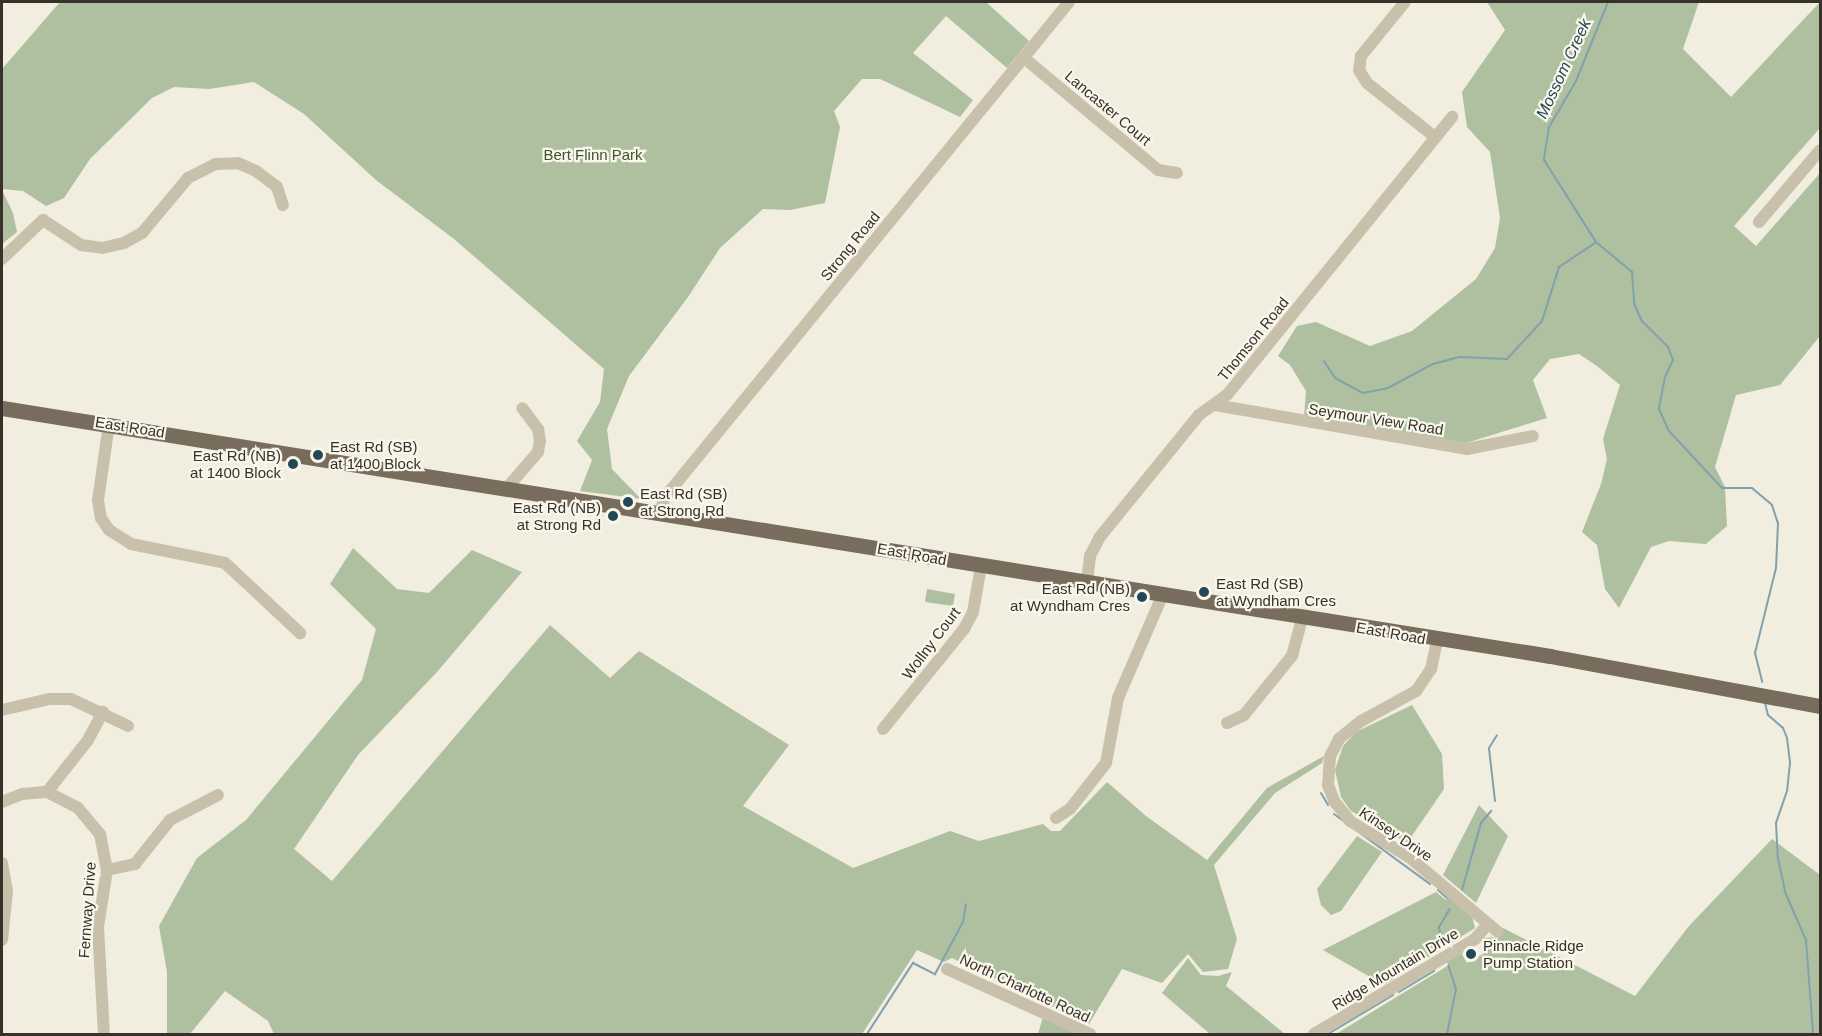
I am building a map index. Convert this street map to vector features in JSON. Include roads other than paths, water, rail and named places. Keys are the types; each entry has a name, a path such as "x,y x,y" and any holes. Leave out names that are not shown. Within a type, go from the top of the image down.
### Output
{"main road":[{"name":"East Road","path":"2,408 505,490 660,512 981,566 1087,581 1437,641 1550,656 1821,705"}],"street":[{"name":"Strong Road","path":"660,512 665,497 1069,2"},
{"path":"1405,2 1361,56 1359,70 1367,83 1435,137"},
{"name":"Lancaster Court","path":"1023,57 1158,170 1177,173"},
{"name":"Thomson Road","path":"1087,581 1090,556 1099,538 1199,415 1215,405 1452,117"},
{"path":"1759,222 1821,150"},
{"path":"2,259 43,220 81,245 102,248 118,246 142,233 188,178 206,166 222,163 242,165 263,176 277,187 283,205"},
{"name":"Seymour View Road","path":"1215,405 1467,449 1533,436"},
{"path":"505,490 538,452 540,441 538,429 522,408"},
{"path":"109,424 98,500 101,518 109,530 131,544 225,563 300,633"},
{"name":"Wollny Court","path":"883,729 964,629 973,612 981,566"},
{"path":"1056,818 1070,809 1106,763 1118,698 1163,594"},
{"path":"1227,723 1244,715 1292,656 1302,618"},
{"name":"Kinsey Drive","path":"1437,641 1431,669 1416,692 1361,721 1339,739 1330,756 1328,785 1338,808 1350,821 1409,857 1493,928"},
{"path":"2,710 61,698 102,712 128,726"},
{"path":"2,802 22,794 47,792 88,740 102,712"},
{"name":"Fernway Drive","path":"47,792 78,808 94,825 103,844 108,870 98,927 104,1035"},
{"path":"108,870 135,864 170,820 218,795"},
{"path":"2,863 7,891 2,940"},
{"name":"Ridge Mountain Drive","path":"1314,1035 1493,928"},
{"name":"North Charlotte Road","path":"947,969 1090,1035"}],"waterway":[{"name":"Mossom Creek","path":"1608,2 1576,81 1549,127 1544,160 1596,242 1632,272 1634,304 1642,321 1668,347 1673,360 1665,377 1659,409 1669,431 1722,488 1752,488 1772,505 1778,523 1776,568 1755,653 1762,682"},
{"path":"1324,361 1335,378 1363,393 1388,388 1433,364 1459,357 1507,359 1542,321 1559,267 1595,243"},
{"name":"Mossom Creek","path":"1765,703 1768,715 1783,728 1787,738 1790,763 1787,791 1776,823 1778,858 1785,892 1806,940 1813,1034"},
{"path":"1495,801 1489,748 1497,735"},
{"path":"1321,793 1328,805"},
{"path":"1462,890 1481,823 1491,811"},
{"path":"1334,814 1430,884"},
{"path":"1438,890 1447,898"},
{"path":"867,1034 913,963 935,974 963,922 966,904"},
{"path":"1442,943 1439,927 1450,909"},
{"path":"1447,1034 1456,989 1448,965"},
{"path":"1399,992 1434,971"},
{"path":"1328,1034 1393,995"}],"place":[{"name":"East Rd (SB) at 1400 Block","path":"318,455"},
{"name":"East Rd (NB) at 1400 Block","path":"293,464"},
{"name":"East Rd (SB) at Strong Rd","path":"628,502"},
{"name":"East Rd (NB) at Strong Rd","path":"613,516"},
{"name":"East Rd (SB) at Wyndham Cres","path":"1204,592"},
{"name":"East Rd (NB) at Wyndham Cres","path":"1142,597"},
{"name":"Pinnacle Ridge Pump Station","path":"1471,954"}],"park label":[{"name":"Bert Flinn Park","path":"593,155"}]}
